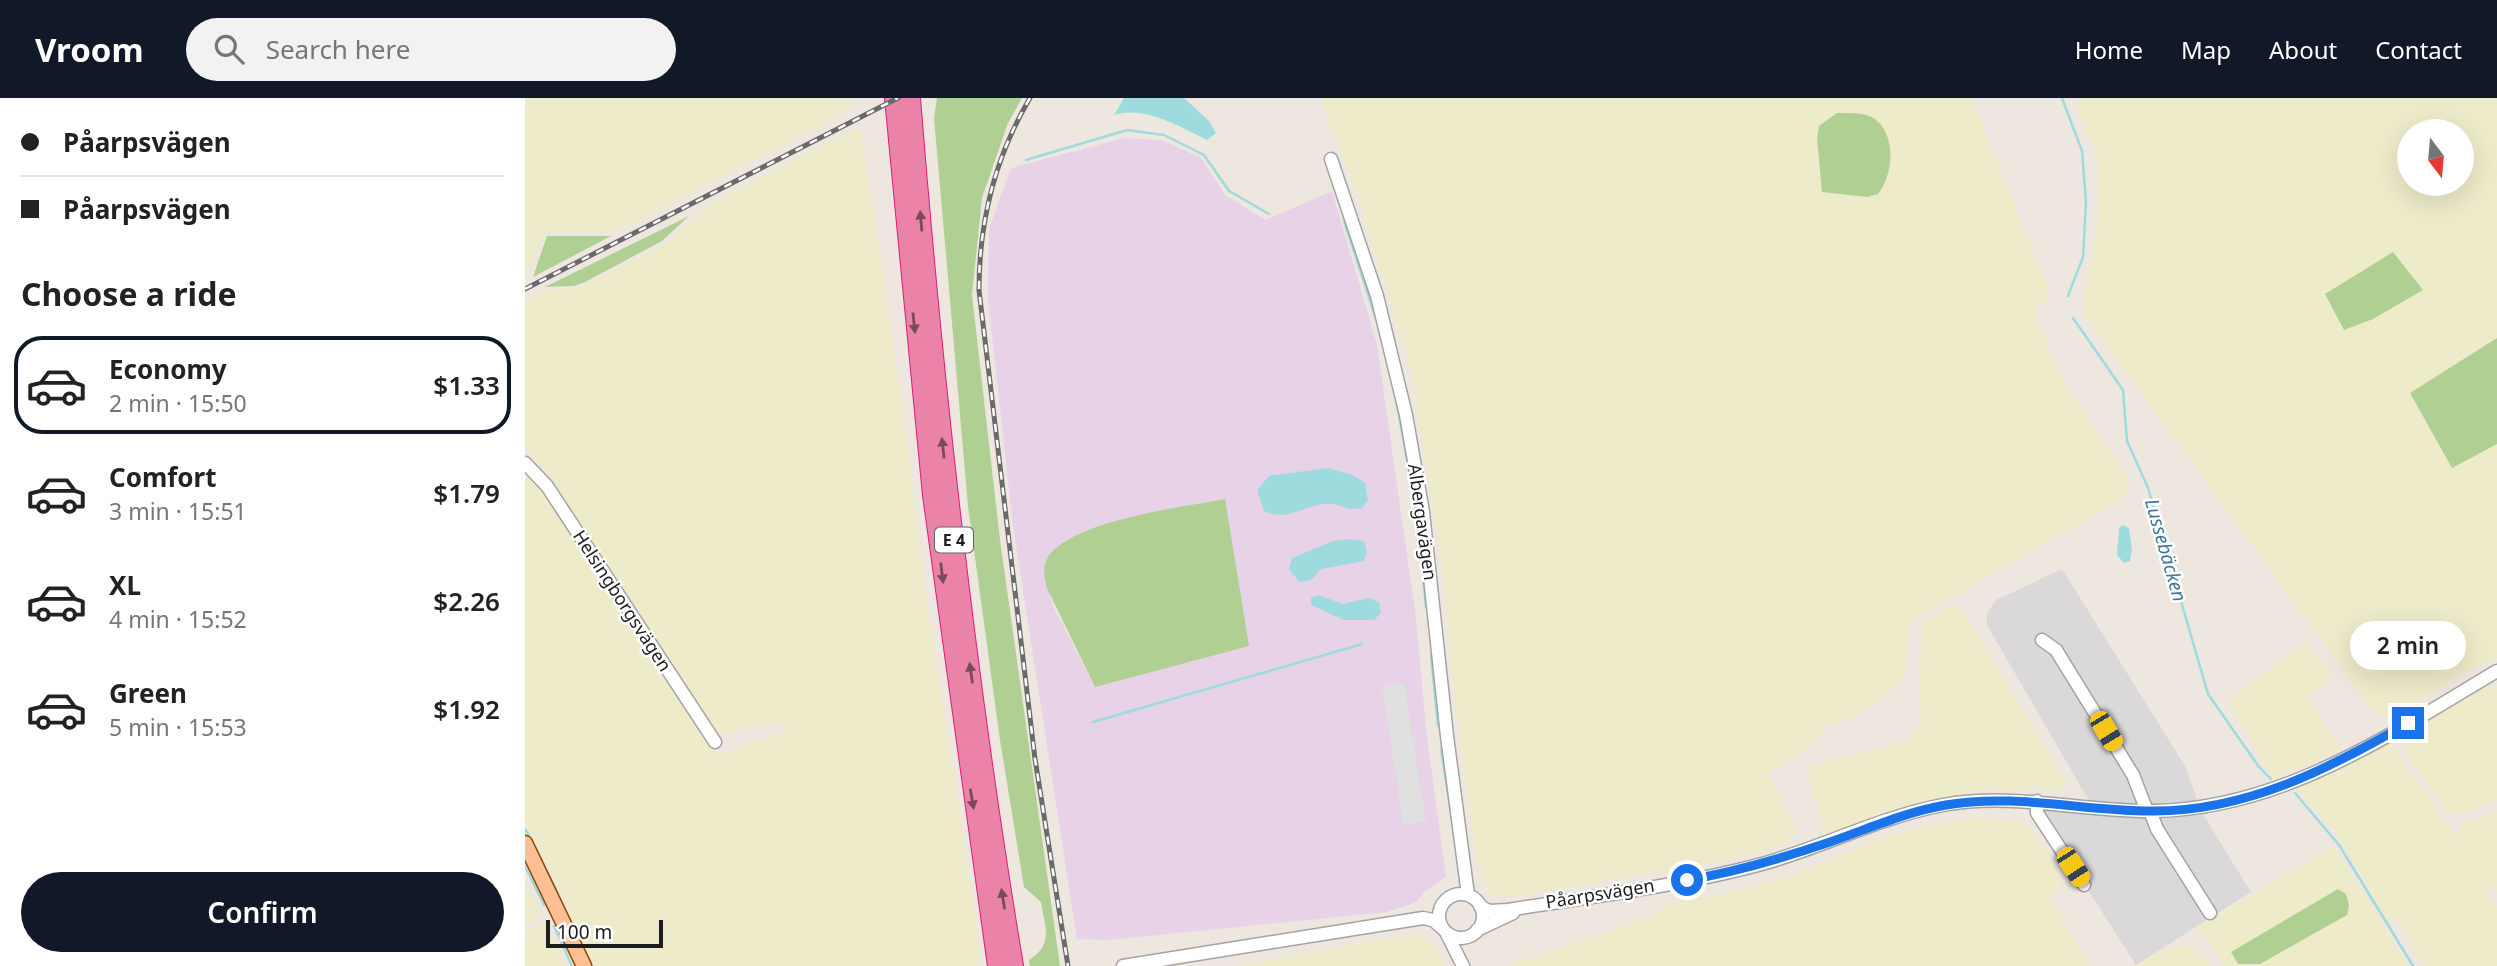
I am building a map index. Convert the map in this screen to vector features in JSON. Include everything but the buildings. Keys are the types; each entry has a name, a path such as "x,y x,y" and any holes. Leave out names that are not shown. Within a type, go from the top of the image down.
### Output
{"highway":[{"name":"E 4","path":"894,98 932,495 997,966"},
{"name":"E 4","path":"911,98 946,478 980,741 1014,966"}],"main road":[{"path":"525,843 584,966"}],"street":[{"name":"Albergavägen","path":"1331,159 1377,296 1406,415 1423,512 1447,736 1468,895"},
{"name":"Helsingborgsvägen","path":"525,463 547,486 715,742"},
{"path":"2042,640 2056,650 2126,763 2157,829 2210,913"},
{"name":"Påarpsvägen","path":"1480,906 1495,911 1529,907 1734,871 1934,807 1984,800 2037,801 2148,811 2207,806 2297,781 2360,751 2497,671"},
{"path":"2037,801 2038,813 2084,885"},
{"path":"1400,921 1457,894 1468,895 1480,906 1482,918 1465,946 1469,966"},
{"path":"1447,899 1439,912 1444,930 1463,966"},
{"name":"Påarpsvägen","path":"1474,933 1529,907"},
{"path":"1123,966 1359,931 1400,921 1427,918 1455,937 1474,933"}],"shaded area":[{"path":"525,98 853,98 841,114 624,228 602,233 546,231 525,277"},
{"path":"1320,98 1972,98 2048,288 2049,300 2033,306 2052,355 2070,393 2127,477 2127,493 2120,500 1908,623 1906,673 1900,684 1851,719 1826,725 1814,742 1768,774 1794,825 1795,832 1790,842 1725,861 1518,896 1499,897 1491,894 1484,885 1474,839 1453,682 1442,561 1411,373 1361,204"},
{"path":"2078,98 2497,98 2497,338 2410,394 2452,467 2497,444 2497,658 2467,671 2394,717 2382,717 2373,711 2084,314 2082,300 2097,230 2099,174 2095,151 2079,114"},
{"path":"859,129 906,431 923,575 982,961 976,966 593,966 567,910 566,901 525,824 525,469 553,504 580,553 716,755 785,732 781,721 716,735 546,471 525,448 525,299 540,292 580,287 663,246 714,202 852,130"},
{"path":"1124,138 1162,140 1201,158 1225,195 1266,220 1332,191 1377,345 1415,611 1427,737 1446,877 1424,892 1417,902 1387,912 1109,940 1077,939 1013,526 988,300 989,229 1011,168","holes":["1224,499 1095,687 1053,606 1044,572 1046,562 1070,538 1150,513"]},
{"path":"2062,569 2185,766 2202,813 2251,892 2136,965 2038,812 2037,807 2091,804 1987,625 1987,613 1996,600"},
{"path":"1961,607 2065,781 2066,790 2056,792 2030,786 2017,792 1984,788 1826,839 1807,767 1910,740 1921,721 1919,677 1923,624 1946,608"},
{"path":"2306,642 2334,678 2308,697 2340,750 2273,780 2228,700"},
{"path":"1404,683 1426,821 1403,825 1382,686"},
{"path":"2497,686 2497,801 2457,815 2444,809 2405,751 2404,739 2408,731 2479,689"},
{"path":"2389,742 2456,836 2460,825 2497,811 2497,894 2491,886 2485,889 2497,907 2497,966 2423,966 2397,918 2387,921 2339,838 2296,786 2343,767"},
{"path":"1970,818 2018,820 2034,832 2060,875 2058,889 2051,898 2089,966 1507,966 1655,915 1665,904 1748,889 1793,875 1874,841 1925,826"},
{"path":"2335,846 2409,966 2255,966 2347,915 2238,963 2249,966 2224,966 2197,926"},
{"path":"525,881 541,914 525,927"},
{"path":"543,921 566,966 525,966 525,933"},
{"path":"1415,936 1431,941 1441,952 1443,966 1237,966 1375,940"},
{"path":"2188,944 2198,950 2210,966 2134,966 2161,951"}],"green space":[{"path":"937,98 1022,98 1008,123 982,198 972,295 1000,540 1060,966 1030,966 1029,960 1042,948 1046,928 1041,902 1024,887 1000,740 968,506 934,118"},
{"path":"1837,113 1867,115 1882,126 1887,135 1890,145 1889,166 1887,177 1878,194 1867,197 1822,192 1817,138 1819,126"},
{"path":"689,216 662,241 585,282 574,286 545,287"},
{"path":"547,236 611,236 533,277"},
{"path":"2393,252 2423,290 2373,319 2344,330 2325,294"},
{"path":"2497,338 2497,444 2452,468 2410,393"},
{"path":"1225,499 1249,646 1095,687 1047,588 1044,571 1046,561 1057,547 1100,526 1127,518"},
{"path":"2338,889 2346,894 2349,905 2347,915 2260,964 2238,964 2231,952"}],"water":[{"path":"1124,98 1184,98 1209,121 1216,133 1207,140 1150,115 1114,115"},
{"path":"1328,468 1353,475 1365,483 1368,500 1362,508 1352,509 1329,504 1282,515 1264,511 1257,490 1269,476"},
{"path":"2123,525 2129,528 2132,550 2130,561 2124,563 2117,555 2119,528"},
{"path":"1333,541 1364,541 1367,552 1364,561 1321,569 1311,580 1299,582 1289,569 1292,558"},
{"path":"1318,595 1343,604 1369,598 1379,602 1381,613 1374,620 1344,620 1311,605 1311,598"}],"waterway":[{"name":"Lussebäcken","path":"2062,98 2082,151 2086,202 2083,257 2068,296"},
{"path":"1026,160 1127,130 1164,135 1204,155 1229,191 1269,214"},
{"path":"1344,221 1378,325"},
{"name":"Lussebäcken","path":"2073,318 2123,390 2127,441 2148,488 2208,694 2259,767 2271,779"},
{"path":"1396,399 1417,515 1426,607"},
{"path":"1093,722 1362,644"},
{"path":"1431,655 1438,726"},
{"path":"1441,749 1452,819"},
{"name":"Lussebäcken","path":"2295,793 2339,845 2413,966"},
{"path":"525,829 532,841"},
{"path":"535,847 558,894"},
{"path":"525,866 544,905"},
{"path":"554,926 572,966"}],"railway":[{"path":"525,289 898,98"},
{"path":"1030,98 1007,143 991,190 982,239 979,290 1035,759 1068,966"}],"route":[{"path":"1687,880 1766,862 1910,813 1945,805 2024,800 2150,811 2182,810 2235,800 2281,787 2323,770 2408,723"}]}
